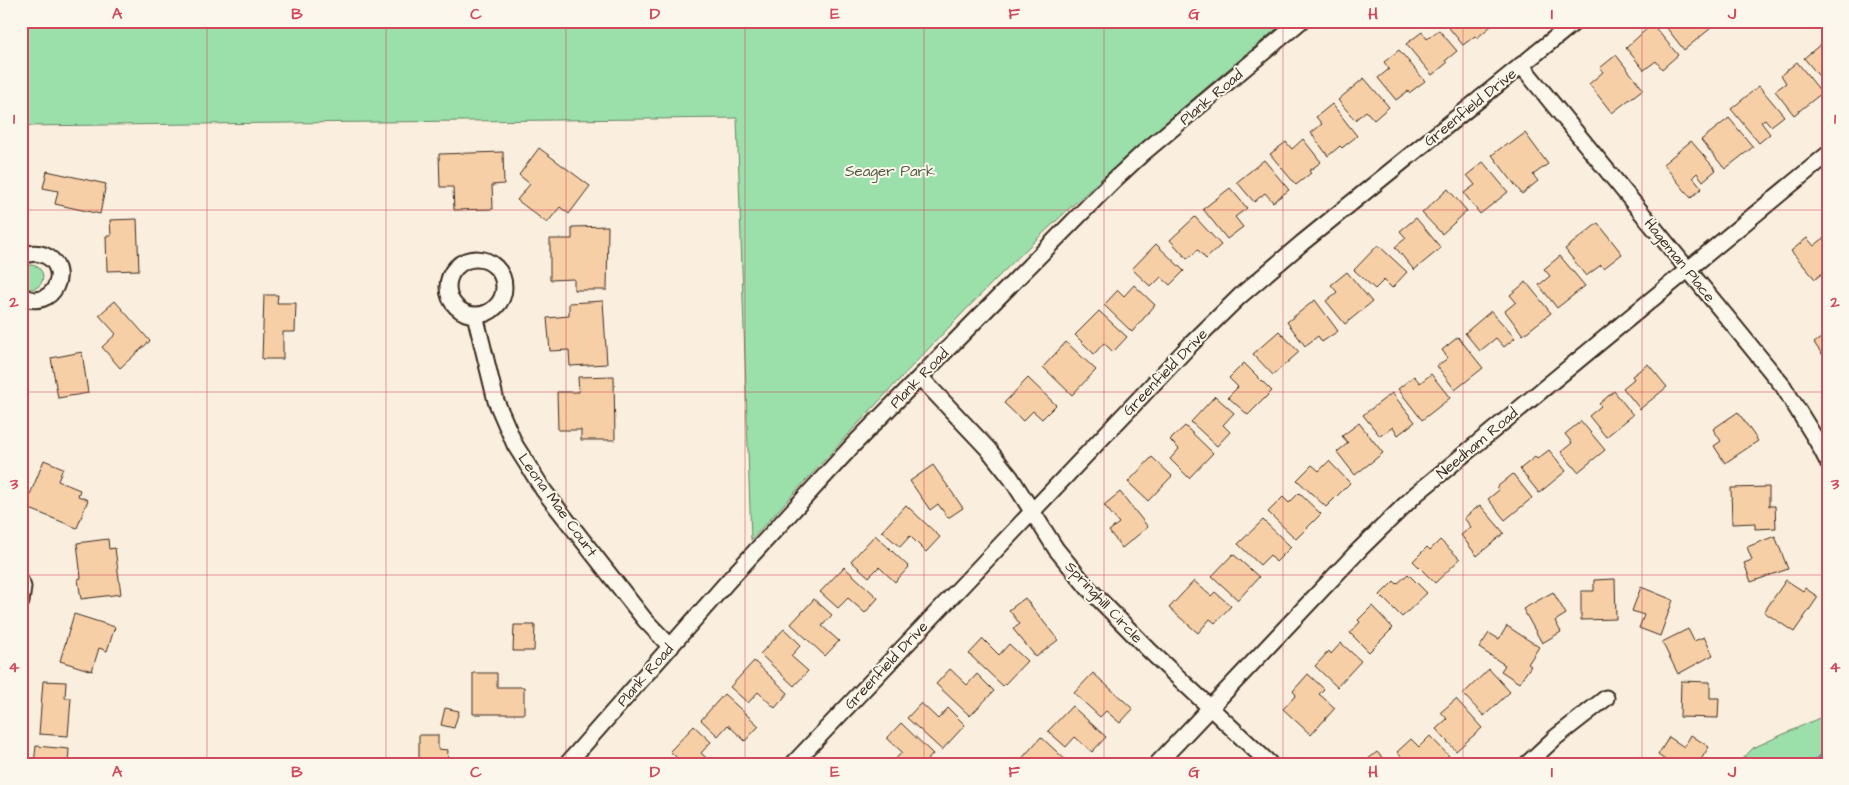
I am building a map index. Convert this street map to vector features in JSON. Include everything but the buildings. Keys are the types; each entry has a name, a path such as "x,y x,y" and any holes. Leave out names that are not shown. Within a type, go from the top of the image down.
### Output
{"street":[{"name":"Plank Road","path":"567,764 790,513 920,377 1112,182 1142,154 1301,21"},
{"name":"Greenfield Drive","path":"793,764 1192,343 1240,296 1302,243 1576,21"},
{"name":"Hageman Place","path":"1521,66 1782,386 1828,462"},
{"name":"Needham Road","path":"1157,764 1360,549 1416,494 1828,154"},
{"path":"21,258 31,253 46,256 57,267 58,275 54,290 42,299 35,300 21,296"},
{"name":"Leona Mae Court","path":"475,315 496,401 515,445 544,491 645,620 670,646"},
{"name":"Springhill Circle","path":"920,377 988,449 1011,478 1056,549 1088,588 1150,651 1270,764"},
{"path":"21,582 23,595 21,602"},
{"path":"1527,764 1556,737 1606,698"}],"green space":[{"name":"Seager Park","path":"21,21 1286,21 1138,146 1066,211 934,343 751,540 737,118 21,126"},
{"path":"31,265 36,266 42,272 42,282 36,288 31,289 26,288 20,282 19,277 20,272 26,266"},
{"path":"1828,714 1828,764 1738,764 1753,748"}],"waterway":[{"path":"1812,764 1828,752"}]}
